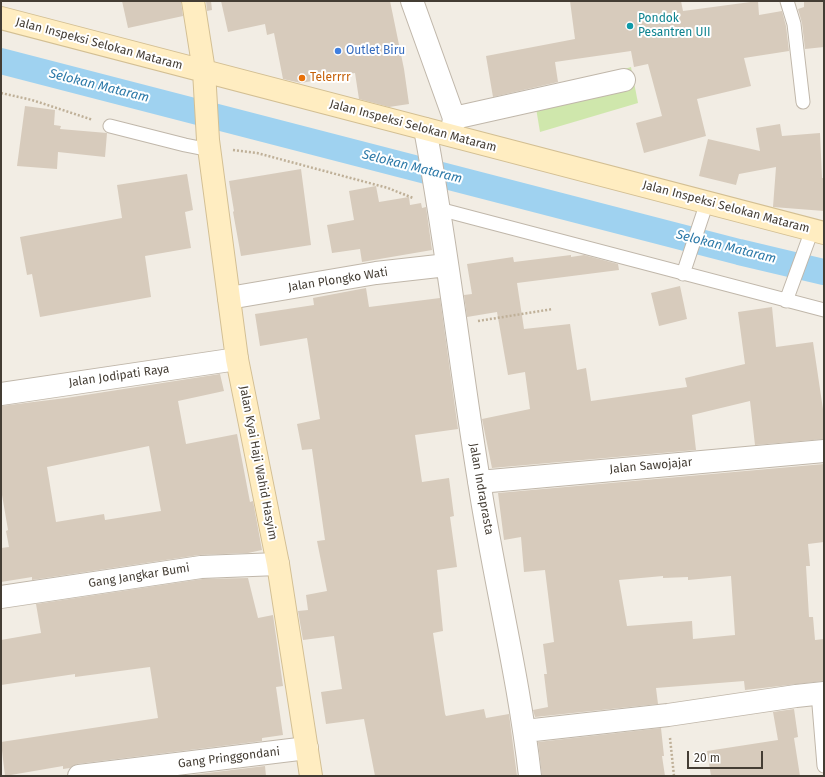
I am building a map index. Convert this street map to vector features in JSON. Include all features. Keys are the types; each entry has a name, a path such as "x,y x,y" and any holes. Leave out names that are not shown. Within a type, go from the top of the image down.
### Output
{"main road":[{"name":"Jalan Kyai Haji Wahid Hasyim","path":"193,1 204,71 209,145 237,359 278,564 311,776"},
{"name":"Jalan Inspeksi Selokan Mataram","path":"1,18 425,129 453,127 707,202 814,237"}],"street":[{"path":"412,1 453,127 624,80"},
{"name":"Jalan Indraprasta","path":"425,129 431,157 479,482 525,731 530,776"},
{"name":"Jalan Plongko Wati","path":"229,298 376,273 447,265"},
{"name":"Jalan Jodipati Raya","path":"1,394 237,359"},
{"name":"Jalan Sawojajar","path":"479,482 824,451"},
{"name":"Gang Jangkar Bumi","path":"1,597 201,567 278,564"},
{"path":"525,731 668,715 821,693"},
{"name":"Gang Pringgondani","path":"80,776 307,748"}],"lane":[{"path":"787,1 794,24 803,102"},
{"path":"110,126 185,145 209,145"},
{"path":"682,274 707,202"},
{"path":"438,205 682,274 824,310"},
{"path":"786,301 792,283 814,237"},
{"path":"821,693 824,766"}],"path":[{"path":"1,93 74,113 110,126"},
{"path":"209,145 231,150 257,153 388,188 438,205"},
{"path":"456,324 553,309"},
{"path":"668,715 674,776"}],"green space":[{"path":"631,67 638,103 540,132 534,96"}],"building":[{"path":"122,1 181,1 183,16 128,28"},
{"path":"206,1 211,1 212,10 207,11"},
{"path":"221,1 390,1 404,69 409,104 389,107 359,99 355,73 301,83 283,79 274,33 267,35 265,24 228,32"},
{"path":"570,1 681,1 683,11 758,1 759,15 782,11 786,26 789,51 744,58 751,86 697,99 706,136 644,153 636,123 662,116 648,64 634,67 631,51 555,62 558,82 493,97 486,56 575,39"},
{"path":"804,1 824,1 824,47 805,49 802,23 798,9 804,7"},
{"path":"25,106 55,110 54,125 61,126 60,129 107,133 105,157 58,152 57,169 17,166"},
{"path":"780,124 782,136 820,133 822,178 824,178 824,211 773,207 776,167 739,174 736,185 699,176 708,139 760,151 756,128"},
{"path":"301,169 311,245 241,256 229,181"},
{"path":"187,174 193,210 185,212 191,248 145,256 151,297 40,317 32,274 27,275 20,237 122,218 117,185"},
{"path":"376,186 379,202 409,197 410,205 421,203 422,208 426,207 432,250 362,262 360,249 332,253 327,225 354,220 349,191"},
{"path":"571,255 571,257 584,255 618,264 619,270 517,283 524,329 570,324 577,370 586,368 591,401 687,387 685,378 745,364 738,312 772,307 776,347 813,342 824,416 824,439 755,445 750,401 692,415 696,450 492,468 482,419 530,409 525,372 508,375 497,312 467,317 464,295 472,294 467,264 513,257 514,262"},
{"path":"680,286 687,319 659,326 651,293"},
{"path":"366,288 369,307 440,298 458,429 415,435 422,482 449,478 454,516 450,517 457,567 437,570 443,631 433,633 445,714 446,716 484,709 486,718 509,714 517,776 375,776 364,719 326,724 321,692 342,689 334,636 303,640 298,611 308,610 306,595 327,591 317,541 325,540 312,449 302,450 297,424 320,419 307,338 260,346 255,314 314,305 313,298"},
{"path":"220,374 224,391 178,401 186,444 237,434 250,502 253,501 262,550 248,553 199,555 32,580 32,577 1,582 1,548 9,547 6,531 8,530 1,489 1,406 66,398","holes":["149,446 161,511 105,520 104,514 56,522 47,467"]},
{"path":"824,464 824,542 808,544 810,566 806,566 809,617 813,617 815,640 824,639 824,681 745,690 744,681 656,688 658,704 535,717 533,710 548,707 544,674 547,674 543,644 554,642 545,570 524,572 521,537 504,540 498,493","holes":["663,576 663,578 688,577 688,580 731,576 735,635 693,639 692,621 627,626 619,580"]},
{"path":"248,578 258,618 273,615 283,686 276,687 283,735 262,738 262,741 77,764 70,768 63,769 63,766 5,776 1,742 158,718 150,667 75,677 75,674 1,685 1,640 41,633 36,604 202,579"},
{"path":"794,709 798,737 794,738 800,776 711,776 707,751 778,740 773,712"},
{"path":"661,728 664,756 662,756 665,776 542,776 538,742"},
{"path":"265,766 266,776 182,776"}],"waterway":[{"name":"Selokan Mataram","path":"1,61 739,252 824,272"}],"place":[{"name":"Pondok Pesantren UII","path":"630,26"},
{"name":"Outlet Biru","path":"338,51"},
{"name":"Telerrrr","path":"302,78"}]}
